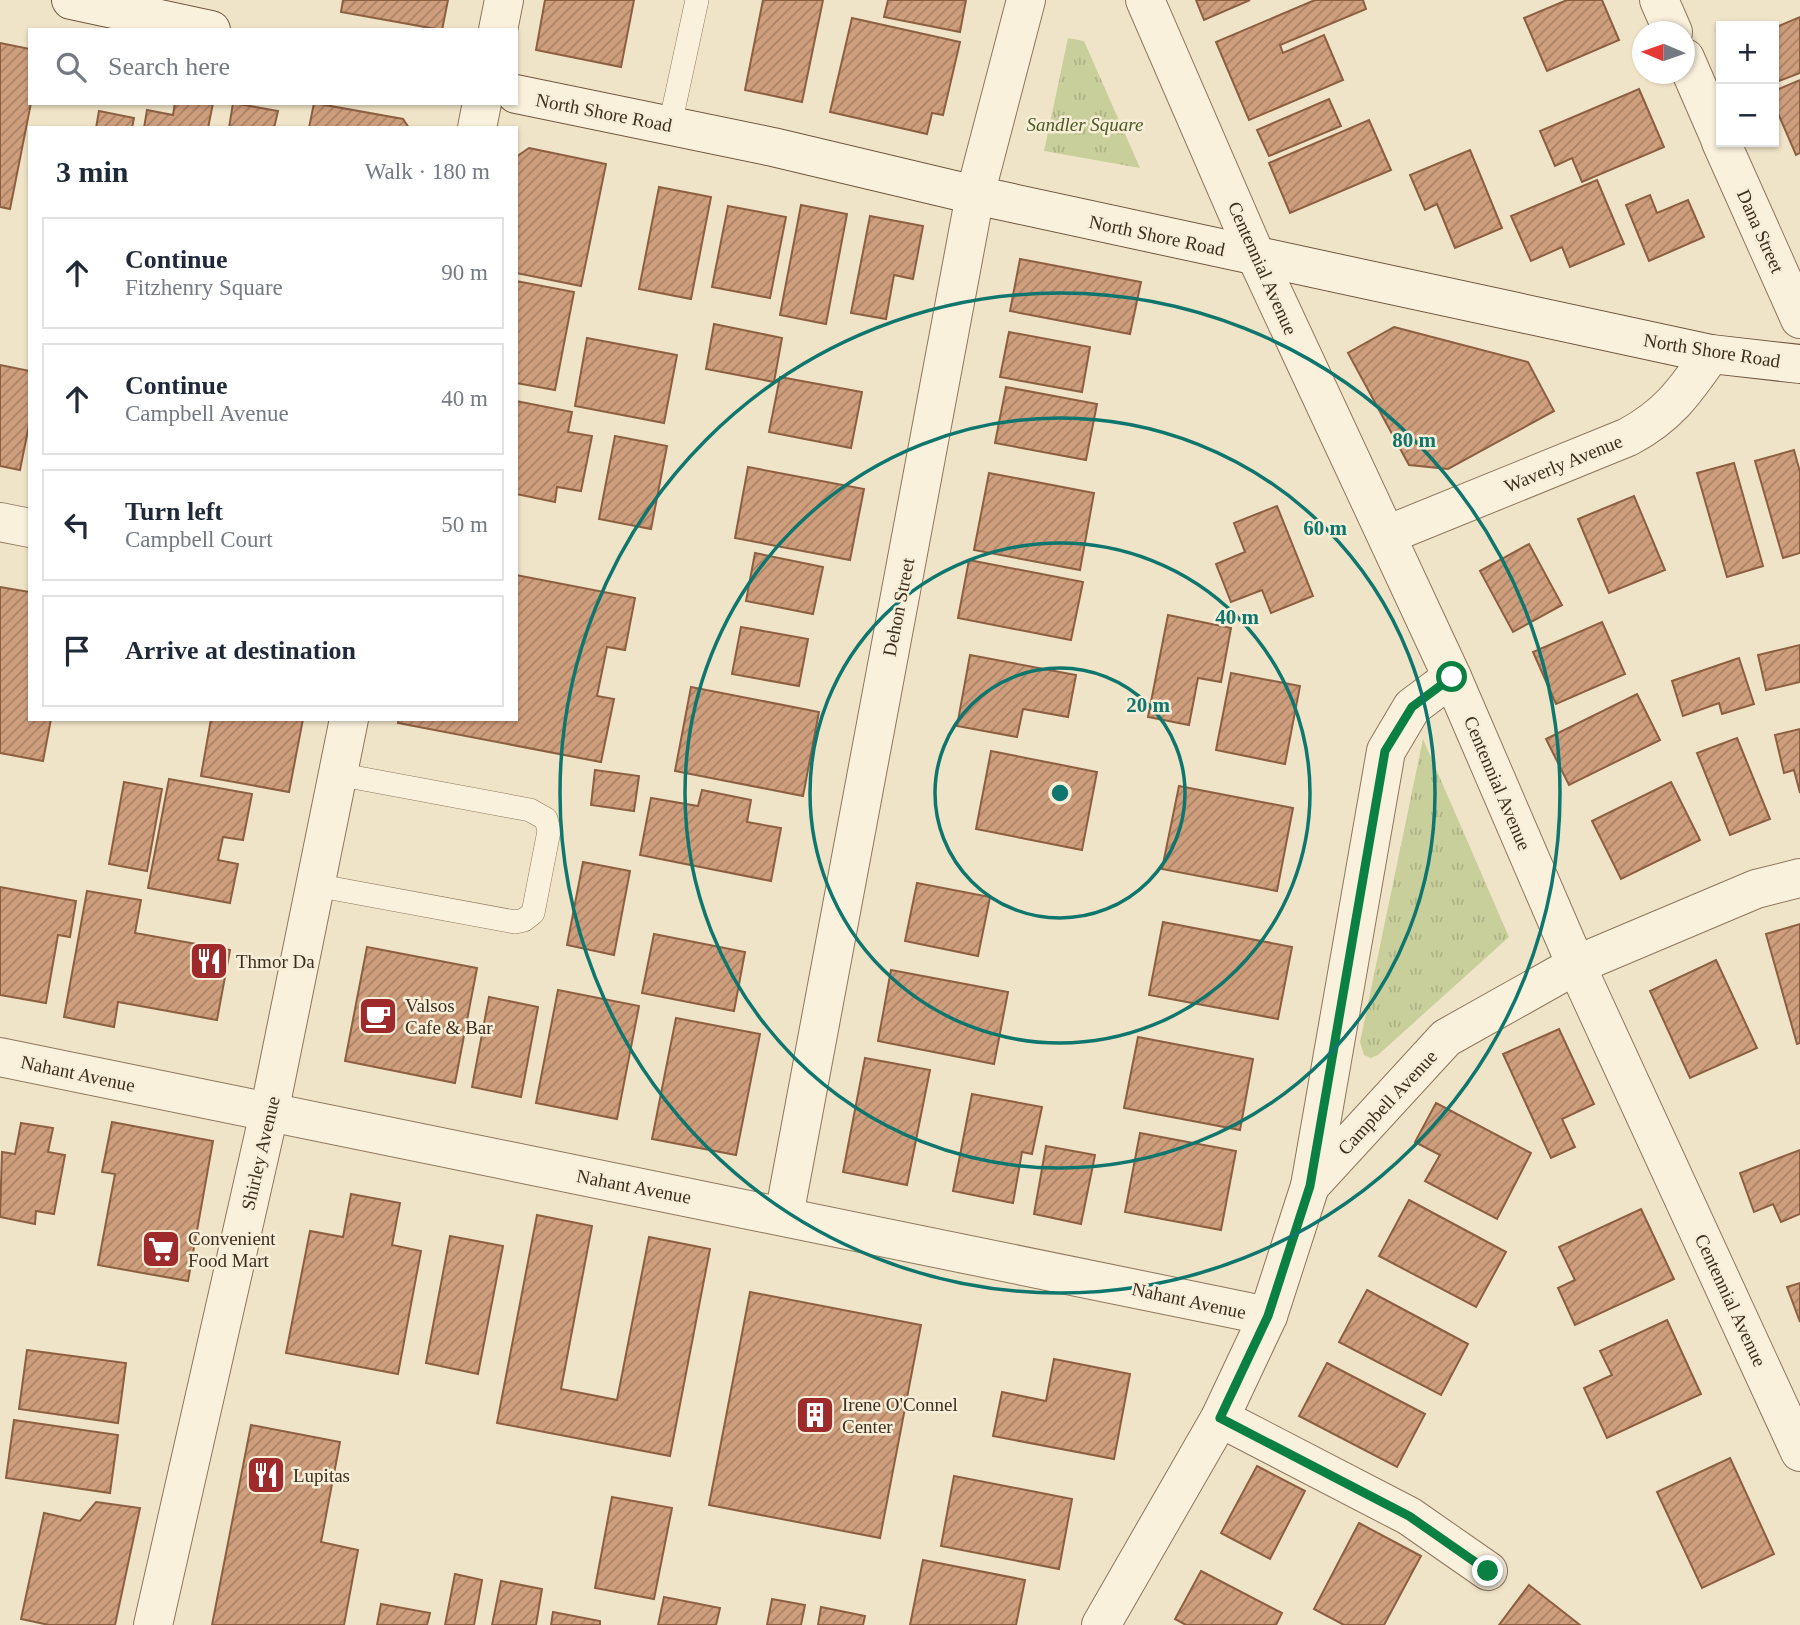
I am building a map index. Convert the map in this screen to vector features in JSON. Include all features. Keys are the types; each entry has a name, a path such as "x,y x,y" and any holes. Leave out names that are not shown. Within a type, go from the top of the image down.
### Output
{"street":[{"path":"71,0 202,28"},
{"path":"498,28 505,0"},
{"name":"Dehon Street","path":"784,1216 975,195 1026,0"},
{"name":"Centennial Avenue","path":"1145,0 1256,256 1452,677 1576,965 1790,1400 1800,1452"},
{"path":"1659,0 1668,21"},
{"name":"Dana Street","path":"1695,81 1716,130"},
{"name":"North Shore Road","path":"518,94 670,125 975,195 1712,354 1800,364"},
{"path":"477,126 482,105"},
{"name":"Dana Street","path":"1723,147 1800,319"},
{"name":"Waverly Avenue","path":"1387,535 1628,437 1656,422 1679,401 1712,354"},
{"path":"0,522 28,528"},
{"path":"1310,1186 1385,751 1412,707 1452,677"},
{"name":"Shirley Avenue","path":"153,1625 269,1113 348,721"},
{"name":"Campbell Avenue","path":"1101,1625 1220,1418 1268,1316 1310,1186 1446,1038 1576,965 1756,889 1800,878"},
{"name":"Nahant Avenue","path":"0,1057 1268,1316"},
{"path":"1220,1418 1409,1516 1488,1571"}],"lane":[{"path":"670,125 697,0"},
{"path":"315,885 515,922 524,920 533,913 549,831 546,819 530,810 337,774"}],"green space":[{"name":"Sandler Square","path":"1068,38 1084,41 1140,168 1044,151"},
{"path":"1423,739 1509,937 1378,1055 1371,1058 1364,1055 1360,1042"}],"building":[{"path":"343,0 448,0 442,28 341,12"},
{"path":"545,0 634,0 621,67 536,50"},
{"path":"763,0 823,0 802,102 745,90"},
{"path":"888,0 966,0 960,32 884,17"},
{"path":"1196,0 1250,0 1204,20"},
{"path":"1315,0 1363,0 1366,9 1280,45 1283,53 1324,35 1343,80 1249,120 1216,42"},
{"path":"1567,0 1602,0 1619,40 1547,71 1524,18"},
{"path":"1800,17 1800,73 1779,81 1779,26"},
{"path":"852,18 960,42 943,115 932,113 927,134 830,112"},
{"path":"0,43 28,49 28,105 31,105 10,209 0,207"},
{"path":"1800,80 1800,153 1796,155 1779,116 1779,89"},
{"path":"1639,89 1664,147 1582,182 1572,158 1555,166 1540,131"},
{"path":"1329,99 1341,126 1269,156 1257,130"},
{"path":"175,105 213,105 208,126 144,126 147,110 173,115"},
{"path":"233,105 278,111 274,126 229,126"},
{"path":"314,105 325,105 403,119 408,126 309,126"},
{"path":"99,111 134,118 132,126 96,126"},
{"path":"1369,120 1391,170 1290,213 1269,163"},
{"path":"529,148 606,164 581,286 518,273 518,156"},
{"path":"1470,150 1502,228 1455,248 1437,204 1425,210 1410,175"},
{"path":"1597,180 1624,244 1570,267 1562,247 1531,261 1511,216"},
{"path":"659,187 711,197 691,299 639,289"},
{"path":"1650,195 1657,213 1688,200 1704,237 1649,261 1626,205"},
{"path":"801,205 847,214 826,324 780,315"},
{"path":"728,206 786,217 770,298 712,287"},
{"path":"870,216 923,226 913,279 894,275 886,319 851,313"},
{"path":"1020,259 1141,282 1130,334 1010,311"},
{"path":"518,281 574,292 555,390 518,383"},
{"path":"714,324 782,338 774,382 706,369"},
{"path":"1394,327 1528,362 1554,411 1448,469 1409,465 1348,353"},
{"path":"1009,332 1090,347 1082,392 1000,377"},
{"path":"587,338 677,355 664,423 575,406"},
{"path":"0,365 28,371 28,430 20,470 0,466"},
{"path":"780,377 862,392 851,448 769,432"},
{"path":"1006,387 1097,404 1086,460 995,443"},
{"path":"518,401 572,412 568,432 592,436 581,491 557,487 555,502 518,494"},
{"path":"615,436 667,446 651,529 599,519"},
{"path":"1794,450 1800,472 1800,553 1783,558 1755,461"},
{"path":"1734,463 1763,566 1727,577 1697,473"},
{"path":"748,467 864,489 850,560 735,538"},
{"path":"989,473 1094,493 1080,570 974,550"},
{"path":"1634,496 1665,570 1609,593 1578,519"},
{"path":"1277,506 1313,596 1271,613 1262,590 1231,602 1216,564 1245,552 1234,523"},
{"path":"1529,544 1562,605 1513,632 1480,571"},
{"path":"755,553 823,567 813,614 746,601"},
{"path":"969,560 1083,582 1071,640 958,618"},
{"path":"518,575 635,598 625,650 607,647 597,696 614,699 601,762 398,723 518,721"},
{"path":"0,587 28,592 28,721 51,721 43,761 0,753"},
{"path":"1168,615 1231,628 1221,682 1198,678 1189,725 1148,717"},
{"path":"1602,622 1625,674 1556,704 1533,652"},
{"path":"741,627 808,639 799,686 732,674"},
{"path":"1800,645 1800,682 1766,690 1758,655"},
{"path":"970,655 1076,675 1068,717 1023,709 1017,737 957,726"},
{"path":"1739,658 1754,704 1722,714 1719,703 1683,716 1672,681"},
{"path":"1231,673 1300,686 1285,764 1216,750"},
{"path":"691,687 819,712 803,796 675,771"},
{"path":"1637,694 1660,740 1569,785 1546,739"},
{"path":"211,721 303,721 289,792 201,776"},
{"path":"1800,729 1800,793 1794,770 1784,773 1775,735"},
{"path":"1737,738 1770,819 1730,835 1697,753"},
{"path":"991,751 1097,772 1082,850 976,829"},
{"path":"595,770 639,776 634,811 591,805"},
{"path":"169,779 252,794 243,840 223,837 218,860 238,864 230,903 148,888"},
{"path":"124,782 162,789 147,871 109,864"},
{"path":"1671,782 1700,840 1621,879 1592,821"},
{"path":"1179,786 1293,808 1277,891 1162,869"},
{"path":"702,790 751,800 747,822 781,828 771,881 640,855 651,798 698,806"},
{"path":"583,862 630,871 614,955 567,945"},
{"path":"917,883 990,897 978,956 905,941"},
{"path":"0,887 76,901 70,937 58,935 46,1003 0,995"},
{"path":"87,891 141,900 135,933 230,950 217,1020 118,1002 114,1027 64,1017"},
{"path":"1163,922 1292,947 1278,1019 1149,995"},
{"path":"1800,924 1800,1043 1797,1044 1766,934"},
{"path":"654,934 745,952 734,1011 642,993"},
{"path":"367,947 477,968 455,1083 345,1061"},
{"path":"1716,960 1757,1048 1690,1078 1650,991"},
{"path":"891,970 1008,992 994,1064 878,1041"},
{"path":"558,990 639,1006 617,1119 536,1103"},
{"path":"489,997 538,1007 521,1097 472,1087"},
{"path":"676,1018 760,1034 736,1155 652,1139"},
{"path":"1559,1029 1594,1104 1562,1119 1575,1147 1551,1158 1503,1054"},
{"path":"1138,1037 1253,1059 1240,1130 1124,1108"},
{"path":"865,1058 930,1070 907,1185 843,1172"},
{"path":"972,1094 1042,1107 1032,1154 1022,1152 1013,1203 953,1191"},
{"path":"1436,1103 1531,1153 1497,1219 1425,1181 1440,1155 1415,1142"},
{"path":"112,1122 213,1141 188,1281 98,1265 115,1174 102,1172"},
{"path":"21,1123 53,1128 48,1152 65,1155 54,1214 36,1211 35,1224 0,1217 2,1152 15,1154"},
{"path":"1140,1133 1236,1151 1221,1230 1125,1212"},
{"path":"1046,1146 1095,1155 1081,1224 1034,1214"},
{"path":"1800,1150 1800,1214 1781,1222 1773,1204 1754,1212 1740,1173"},
{"path":"351,1194 400,1203 392,1245 421,1251 398,1374 286,1353 310,1231 343,1237"},
{"path":"1409,1200 1506,1252 1476,1307 1379,1256"},
{"path":"1641,1209 1674,1279 1575,1325 1558,1288 1575,1280 1559,1247"},
{"path":"537,1215 592,1226 561,1389 617,1400 649,1237 710,1249 670,1456 497,1423"},
{"path":"450,1236 503,1246 478,1374 426,1363"},
{"path":"1800,1283 1800,1322 1787,1287"},
{"path":"1367,1290 1468,1344 1441,1395 1339,1342"},
{"name":"Irene O'Connel Center","path":"750,1292 921,1325 880,1538 709,1505"},
{"path":"1667,1320 1701,1394 1607,1438 1584,1388 1612,1375 1600,1351"},
{"path":"27,1350 126,1363 118,1423 19,1409"},
{"path":"1054,1359 1130,1374 1114,1459 993,1436 1002,1392 1046,1401"},
{"path":"1327,1363 1425,1414 1397,1467 1299,1416"},
{"path":"14,1420 118,1435 110,1493 6,1478"},
{"path":"251,1425 340,1442 321,1542 358,1550 344,1625 212,1625"},
{"path":"1730,1458 1774,1554 1702,1588 1657,1492"},
{"path":"1257,1466 1305,1491 1270,1559 1221,1533"},
{"path":"954,1476 1072,1499 1059,1569 941,1546"},
{"path":"612,1497 672,1508 654,1599 595,1588"},
{"path":"96,1502 140,1508 115,1625 49,1625 21,1619 44,1513 80,1521"},
{"path":"1359,1523 1421,1556 1384,1625 1344,1625 1314,1609"},
{"path":"923,1560 1025,1580 1016,1625 910,1625"},
{"path":"1201,1571 1282,1613 1276,1625 1186,1625 1175,1619"},
{"path":"455,1574 482,1580 474,1625 445,1625"},
{"path":"501,1581 542,1589 536,1625 492,1625"},
{"path":"1529,1585 1580,1625 1499,1625"},
{"path":"664,1597 720,1608 716,1625 658,1625"},
{"path":"772,1599 805,1605 801,1625 767,1625"},
{"path":"381,1604 430,1613 427,1625 377,1625"},
{"path":"821,1607 865,1616 863,1625 818,1625"},
{"path":"553,1612 600,1621 600,1625 551,1625"}],"place":[{"name":"Thmor Da","path":"209,961"},
{"name":"Valsos Cafe & Bar","path":"378,1016"},
{"name":"Convenient Food Mart","path":"161,1249"},
{"name":"Irene O'Connel Center","path":"815,1415"},
{"name":"Lupitas","path":"266,1475"}],"route":[{"path":"1452,677 1412,707 1385,751 1310,1186 1268,1316 1220,1418 1409,1516 1488,1571"}]}
